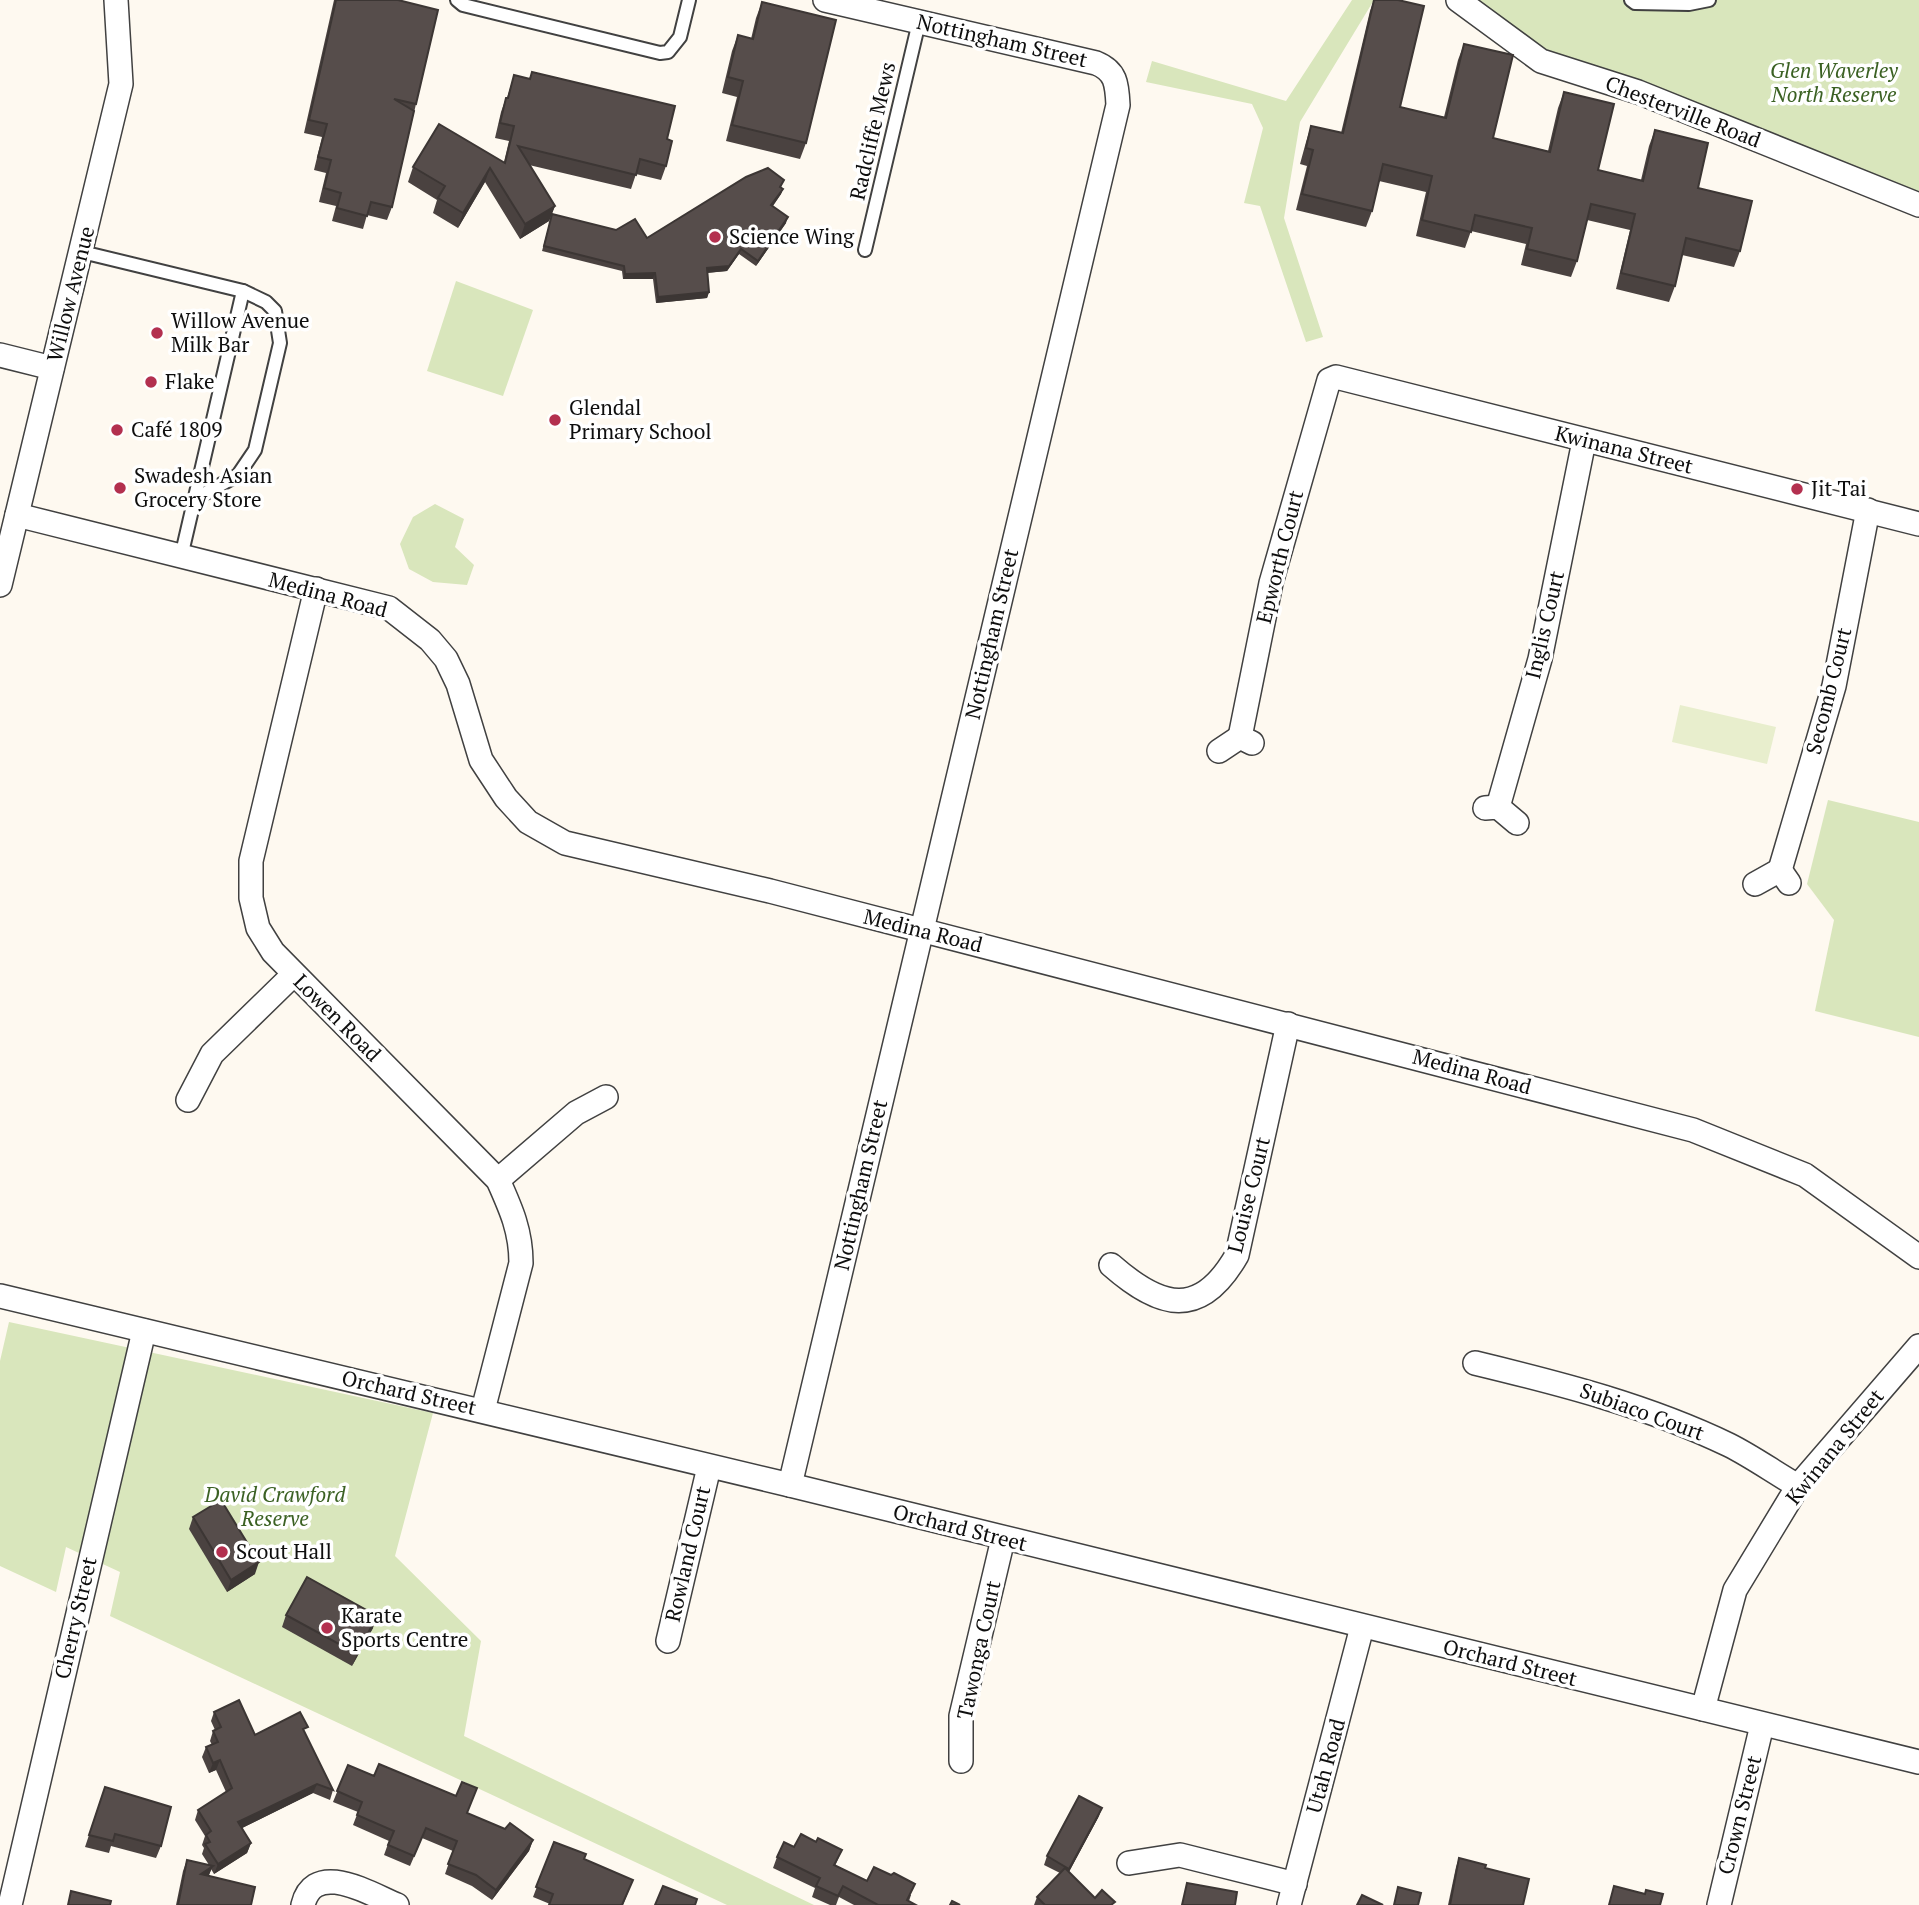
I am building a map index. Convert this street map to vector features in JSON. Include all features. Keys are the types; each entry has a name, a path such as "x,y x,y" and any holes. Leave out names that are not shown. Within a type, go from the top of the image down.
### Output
{"street":[{"name":"Willow Avenue","path":"0,585 121,84 116,0"},
{"name":"Nottingham Street","path":"790,1485 1118,104 1117,82 1108,68 825,0"},
{"name":"Chesterville Road","path":"1458,0 1541,61 1638,92 1919,205"},
{"path":"0,355 52,368"},
{"name":"Kwinana Street","path":"1329,380 1336,377 1919,524"},
{"name":"Epworth Court","path":"1219,751 1246,740 1271,583 1329,380"},
{"name":"Inglis Court","path":"1517,822 1490,808 1540,659 1584,441"},
{"name":"Secomb Court","path":"1755,884 1785,876 1834,686 1868,510"},
{"name":"Medina Road","path":"18,515 389,608 430,640 446,659 458,684 481,760 506,798 528,822 565,843 770,891 1693,1130 1805,1175 1919,1257"},
{"name":"Lowen Road","path":"316,589 251,861 251,898 258,928 293,975 498,1180 517,1220 521,1240 521,1263 483,1410"},
{"path":"188,1100 212,1054 293,975"},
{"name":"Louise Court","path":"1111,1265 1138,1289 1162,1298 1189,1300 1208,1292 1224,1277 1237,1255 1288,1024"},
{"path":"498,1180 576,1113 606,1097"},
{"name":"Orchard Street","path":"0,1296 483,1410 1919,1762"},
{"name":"Cherry Street","path":"10,1905 144,1331"},
{"name":"Kwinana Street","path":"1703,1709 1735,1590 1798,1486 1919,1346"},
{"name":"Subiaco Court","path":"1475,1363 1567,1385 1639,1407 1730,1446 1798,1486"},
{"name":"Rowland Court","path":"668,1641 709,1467"},
{"name":"Tawonga Court","path":"961,1761 961,1716 1003,1539"},
{"name":"Utah Road","path":"1292,1895 1362,1627"},
{"name":"Crown Street","path":"1718,1905 1762,1725"},
{"path":"1129,1863 1180,1855 1292,1895"},
{"path":"303,1905 306,1895 315,1884 330,1880 397,1905"}],"lane":[{"path":"457,0 463,5 660,53 668,52 680,37 689,0"},
{"path":"1631,0 1635,4 1689,4 1709,0"},
{"name":"Radcliffe Mews","path":"865,250 919,22"},
{"path":"82,251 243,291 266,302 275,311 281,343 256,450 238,475 195,499"},
{"path":"181,557 243,291"}],"green space":[{"path":"1352,0 1374,0 1300,122 1284,218 1323,337 1306,342 1260,206 1244,203 1263,128 1252,104 1146,82 1152,61 1286,101"},
{"name":"Glen Waverley North Reserve","path":"1458,0 1919,0 1919,205 1541,61"},
{"path":"456,281 533,310 503,396 427,371"},
{"path":"435,504 464,519 455,547 474,565 467,585 433,582 409,569 400,544 413,517"},
{"path":"1680,705 1776,727 1767,764 1672,742"},
{"path":"1828,800 1919,822 1919,1037 1815,1011 1834,920 1807,884"},
{"name":"David Crawford Reserve","path":"9,1322 433,1413 395,1556 481,1641 464,1736 814,1905 727,1905 110,1616 120,1572 66,1547 56,1592 0,1566 0,1361"}],"building":[{"path":"336,0 398,0 438,10 416,104 394,99 414,111 392,207 371,202 367,216 337,208 341,193 324,188 331,160 318,157 327,124 309,120"},
{"path":"1374,0 1398,0 1424,6 1400,107 1446,118 1464,44 1513,55 1493,138 1550,152 1564,92 1614,104 1598,170 1643,181 1655,130 1708,143 1698,188 1752,201 1740,251 1686,238 1675,286 1621,273 1635,214 1591,204 1577,261 1527,249 1532,228 1475,215 1471,232 1422,220 1432,176 1383,164 1372,211 1302,194 1313,150 1306,148 1311,126 1343,133"},
{"path":"762,2 836,20 806,143 732,125 743,81 728,77 738,35 753,39"},
{"path":"532,72 675,106 667,139 672,141 666,166 640,159 636,175 518,146 555,206 525,224 490,168 463,213 438,198 445,186 413,167 439,124 505,163 514,126 500,123 506,98 514,75 530,79"},
{"name":"Science Wing","path":"768,168 784,180 780,187 783,189 771,205 788,217 758,261 741,249 729,266 707,268 709,292 658,297 655,273 625,274 624,266 544,246 552,214 616,230 635,219 647,238 746,177"},
{"name":"Scout Hall","path":"221,1500 259,1562 231,1580 193,1517"},
{"name":"Karate Sports Centre","path":"307,1577 377,1616 357,1654 286,1615"},
{"path":"239,1700 255,1735 300,1712 308,1727 303,1729 333,1790 317,1784 238,1822 251,1843 218,1864 205,1844 210,1842 206,1835 211,1831 198,1810 232,1788 220,1760 213,1763 206,1747 218,1742 213,1731 221,1727 214,1712"},
{"path":"379,1764 456,1796 462,1782 477,1788 467,1813 505,1829 510,1823 533,1840 496,1890 476,1875 448,1864 457,1841 426,1828 414,1856 388,1845 394,1831 357,1815 362,1802 337,1791 348,1765 374,1776"},
{"path":"105,1787 171,1807 161,1846 115,1834 113,1841 89,1835"},
{"path":"1079,1796 1102,1808 1069,1869 1047,1856"},
{"path":"801,1834 816,1842 818,1838 842,1850 834,1865 867,1881 874,1867 891,1875 894,1873 915,1884 907,1900 916,1905 878,1905 843,1886 838,1896 816,1886 820,1878 777,1857 784,1842 794,1847"},
{"path":"554,1842 586,1854 584,1859 633,1880 622,1905 549,1905 553,1894 536,1887"},
{"path":"1459,1858 1486,1865 1485,1868 1529,1879 1523,1905 1450,1905"},
{"path":"187,1860 213,1866 201,1874 255,1887 251,1905 178,1905"},
{"path":"1065,1868 1095,1898 1102,1890 1115,1902 1111,1905 1045,1905 1037,1897"},
{"path":"1187,1883 1237,1892 1235,1905 1182,1905"},
{"path":"663,1886 697,1899 695,1905 655,1905"},
{"path":"1614,1886 1645,1894 1646,1890 1663,1894 1660,1905 1609,1905"},
{"path":"1398,1887 1421,1893 1418,1905 1394,1905"},
{"path":"71,1891 111,1901 110,1905 68,1905"},
{"path":"1362,1895 1383,1905 1357,1905"}],"place":[{"name":"Science Wing","path":"715,237"},
{"name":"Willow Avenue Milk Bar","path":"157,333"},
{"name":"Flake","path":"151,382"},
{"name":"Glendal Primary School","path":"555,420"},
{"name":"Café 1809","path":"117,430"},
{"name":"Swadesh Asian Grocery Store","path":"120,488"},
{"name":"Jit Tai","path":"1797,489"},
{"name":"Scout Hall","path":"222,1552"},
{"name":"Karate Sports Centre","path":"327,1628"}]}
